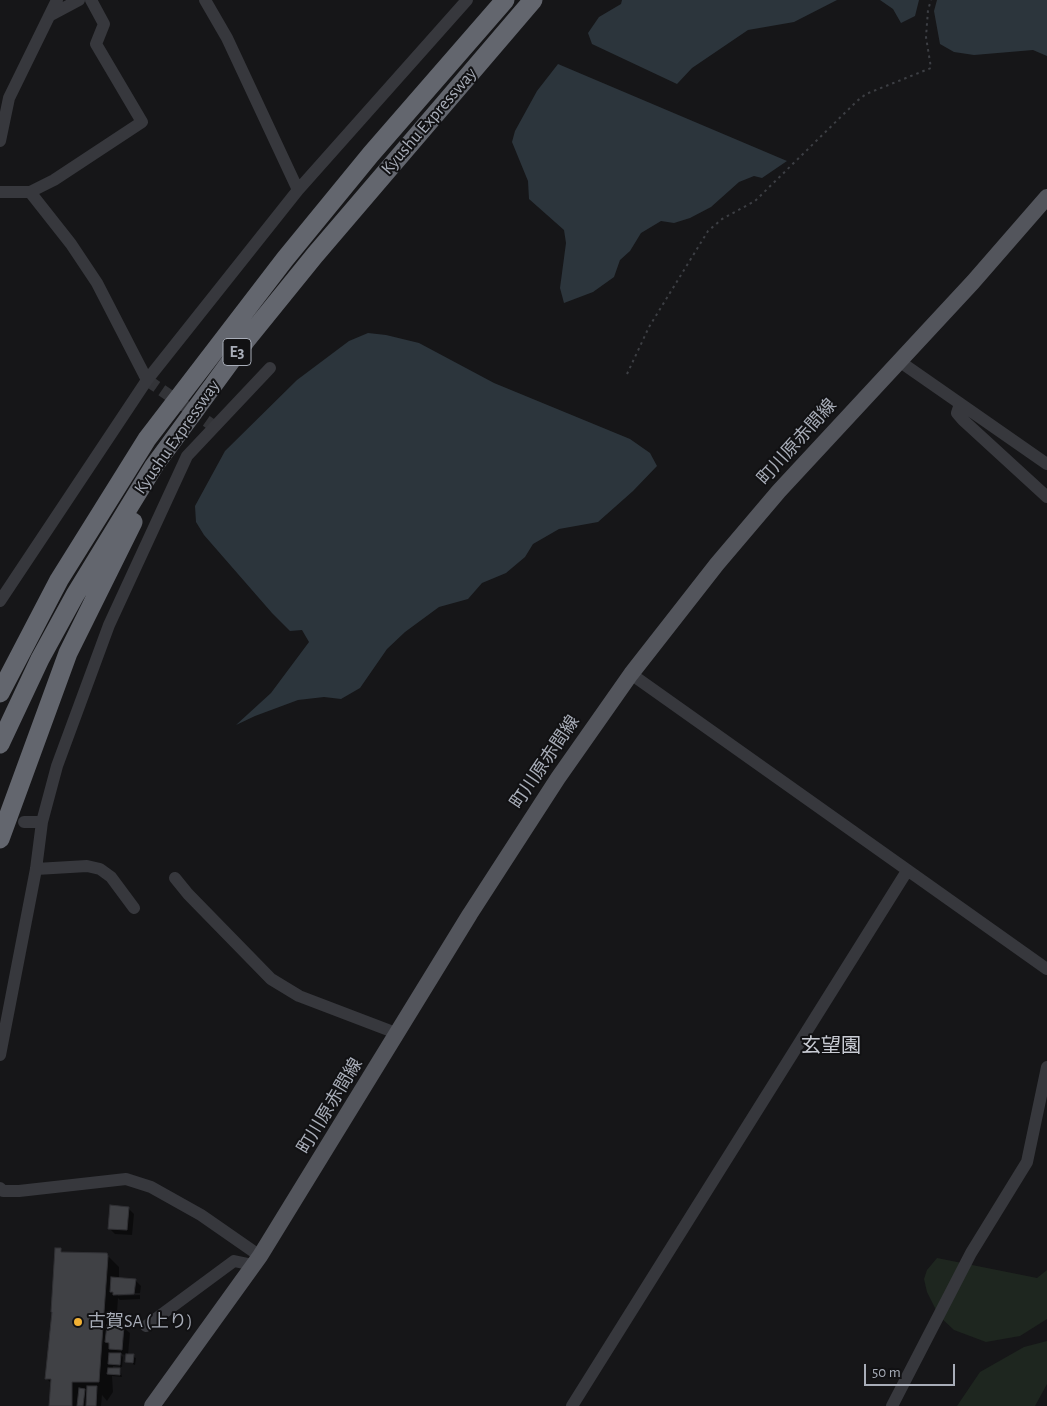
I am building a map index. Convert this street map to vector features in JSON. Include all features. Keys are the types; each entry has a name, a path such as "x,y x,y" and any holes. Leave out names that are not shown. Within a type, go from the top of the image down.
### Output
{"highway":[{"name":"Kyushu Expressway","path":"0,693 59,580 147,440 285,259 371,154 506,0"},
{"name":"Kyushu Expressway","path":"0,744 40,659 75,595 154,466 216,380 315,255 533,0"},
{"path":"0,839 50,697 82,622 132,524 216,380"},
{"path":"0,684 14,666"}],"main road":[{"name":"町川原赤間線","path":"152,1406 257,1261 320,1162 396,1034 526,826 631,674 717,564 772,498 973,282 1047,197"}],"street":[{"path":"0,141 3,100 57,0"},
{"path":"49,16 79,0"},
{"path":"0,192 30,192 54,180 142,122 96,44 104,24 90,0"},
{"path":"205,0 228,38 298,190"},
{"path":"0,601 147,380 298,190 467,0"},
{"path":"30,192 71,244 97,283 147,380"},
{"path":"899,361 1047,464"},
{"path":"0,1055 36,869 42,822 60,757 106,634 187,456 270,368"},
{"path":"960,404 957,413 963,420 1047,497"},
{"path":"631,674 1047,969"},
{"path":"24,822 42,822"},
{"path":"36,869 87,866 100,869 111,877 134,908"},
{"path":"572,1406 907,871"},
{"path":"175,878 188,894 271,979 299,996 396,1034"},
{"path":"892,1406 971,1253 1027,1162 1047,1067"},
{"path":"0,1188 3,1191 19,1191 126,1179 159,1192 201,1215 257,1261"},
{"path":"146,1326 234,1261 257,1261"}],"path":[{"path":"627,374 649,327 708,231 722,219 755,201 866,94 931,68 926,37 928,10 931,0"}],"shaded area":[{"path":"622,0 837,0 794,22 748,30 692,68 677,84 592,44 588,33 599,17 621,4"},
{"path":"880,0 919,0 915,16 901,23 893,9"},
{"path":"937,0 1047,0 1047,56 1033,50 974,55 954,52 940,44 934,11"},
{"path":"558,64 787,161 762,178 754,176 739,182 711,207 690,218 674,223 661,221 641,233 630,251 620,260 614,277 593,292 564,303 560,288 566,243 564,230 529,199 528,181 512,142 515,131 537,91"},
{"path":"368,333 386,335 419,343 494,383 630,439 650,453 657,466 633,491 598,522 559,529 533,544 525,557 506,573 482,583 468,599 439,607 405,632 387,649 360,688 341,699 324,697 298,700 236,725 271,693 309,642 302,630 290,631 272,613 204,535 196,522 195,506 225,451 297,380 349,341"},
{"path":"937,1258 1037,1278 1047,1270 1047,1319 1020,1336 986,1342 954,1330 939,1316 927,1292 924,1279 927,1270"},
{"path":"1047,1341 1047,1384 1035,1406 957,1406 980,1372 1024,1347"}],"building":[{"path":"110,1205 129,1207 127,1230 108,1229"},
{"name":"古賀SA (上り)","path":"55,1248 61,1248 61,1252 107,1253 108,1256 99,1382 72,1382 72,1406 49,1406 51,1379 45,1379 52,1312"},
{"path":"111,1277 136,1279 134,1294 113,1295 113,1292 110,1292"},
{"path":"107,1325 124,1326 122,1350 109,1349 109,1343 105,1342"},
{"path":"109,1353 121,1353 120,1365 108,1364"},
{"path":"126,1354 134,1354 133,1363 125,1362"},
{"path":"108,1368 120,1368 120,1375 107,1374"},
{"path":"87,1386 97,1386 96,1406 86,1406"},
{"path":"79,1388 85,1389 83,1406 77,1406"}],"tunnel":[{"path":"147,380 215,427"}],"place":[{"name":"古賀SA (上り)","path":"78,1322"}],"district":[{"name":"玄望園","path":"831,1046"}]}
